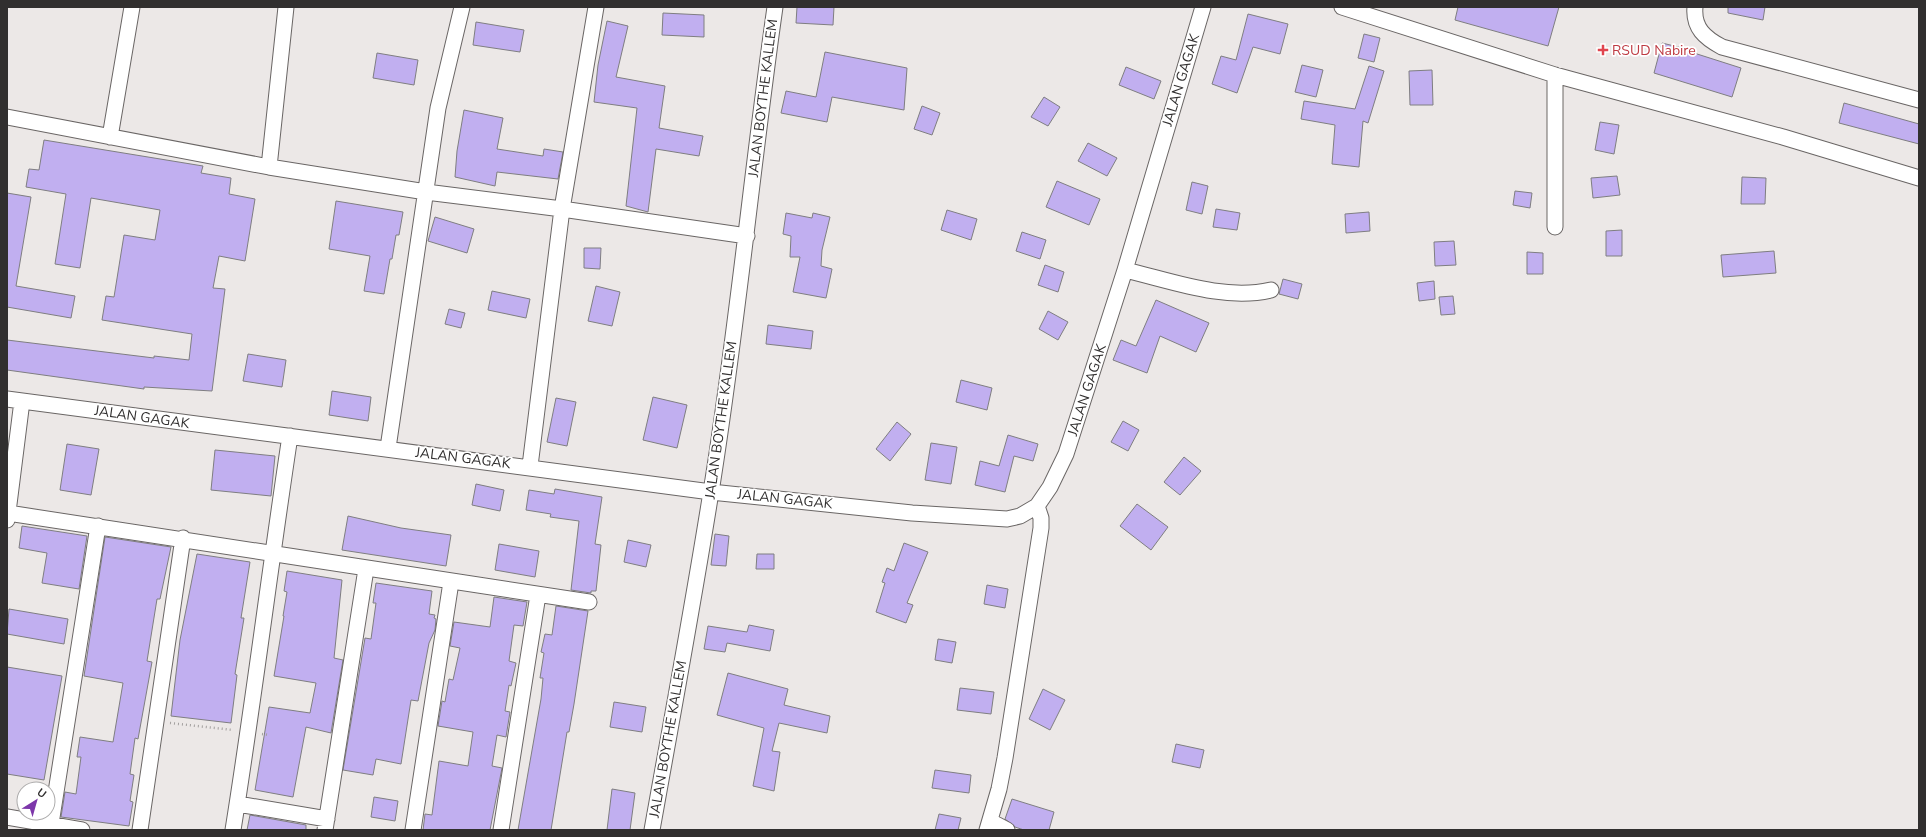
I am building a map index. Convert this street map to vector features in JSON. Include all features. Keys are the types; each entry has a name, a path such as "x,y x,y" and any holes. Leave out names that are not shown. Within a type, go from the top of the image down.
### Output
{"street":[{"path":"110,137 132,7"},
{"path":"269,166 286,7"},
{"path":"388,448 438,108 462,7"},
{"path":"530,466 562,209 596,7"},
{"name":"JALAN BOYTHE KALLEM","path":"652,830 711,492 747,236 762,101 775,7"},
{"name":"JALAN GAGAK","path":"14,400 530,466 711,492 912,513 1007,519 1020,516 1037,506 1050,487 1066,454 1125,270 1203,7"},
{"path":"1342,7 1555,76 1783,137 1919,178"},
{"path":"1695,7 1696,23 1700,31 1710,40 1722,47 1919,100"},
{"path":"1555,76 1555,227"},
{"path":"7,119 269,166 426,192 562,209 747,236"},
{"path":"1125,270 1235,294 1254,294 1271,290"},
{"path":"14,400 8,516 98,526 183,538 366,569 589,602"},
{"path":"233,830 249,732 272,553 290,436"},
{"path":"1007,830 989,825 1003,773 1041,528 1041,518 1037,506"},
{"path":"50,827 98,526"},
{"path":"140,830 183,538"},
{"path":"238,804 326,824 366,569"},
{"path":"413,830 451,582"},
{"path":"501,830 538,595"},
{"path":"7,817 50,827 82,830"}],"path":[{"path":"156,721 269,735"}],"building":[{"path":"797,7 834,7 833,25 796,23"},
{"path":"1458,7 1559,7 1548,46 1455,20"},
{"path":"1728,7 1765,7 1763,20 1728,13"},
{"path":"663,13 704,15 704,37 662,35"},
{"path":"1248,14 1288,24 1280,54 1253,47 1237,93 1212,84 1221,56 1236,60"},
{"path":"607,21 628,26 616,77 665,86 659,128 703,136 699,156 656,149 648,212 626,206 637,108 594,102 598,65"},
{"path":"476,22 524,30 520,52 473,45"},
{"path":"1364,34 1380,38 1374,62 1358,58"},
{"path":"1662,43 1695,51 1694,53 1741,68 1732,97 1654,73"},
{"path":"825,52 907,68 904,110 832,97 827,122 781,113 786,91 816,97"},
{"path":"377,53 418,60 414,85 373,78"},
{"path":"1302,65 1323,70 1316,97 1295,92"},
{"path":"1369,66 1384,71 1368,123 1363,121 1359,167 1332,164 1335,125 1301,119 1304,101 1355,109"},
{"path":"1126,67 1161,81 1154,99 1119,85"},
{"path":"1432,70 1433,105 1410,105 1409,71"},
{"path":"1044,97 1060,107 1048,126 1031,117"},
{"path":"1844,103 1919,124 1919,144 1839,123"},
{"path":"922,106 940,113 932,135 914,129"},
{"path":"464,110 503,118 497,149 543,156 544,149 563,152 558,179 497,172 495,186 455,177 457,151"},
{"path":"1600,122 1619,125 1614,154 1595,150"},
{"path":"44,140 203,166 201,173 231,178 229,194 255,199 245,261 219,256 213,288 225,289 212,391 144,387 144,389 7,370 7,340 154,358 154,356 189,360 192,334 102,320 106,296 114,297 124,235 155,240 160,210 91,198 80,268 55,264 66,194 26,187 29,169 39,170"},
{"path":"1088,143 1117,158 1107,176 1078,161"},
{"path":"1617,176 1620,195 1593,198 1591,178"},
{"path":"1742,177 1766,178 1765,204 1741,204"},
{"path":"1057,181 1100,199 1089,225 1046,207"},
{"path":"1192,182 1208,186 1202,214 1186,210"},
{"path":"1515,191 1532,193 1530,208 1513,205"},
{"path":"7,193 31,197 16,286 75,296 71,318 7,307"},
{"path":"336,201 403,212 399,235 396,235 392,259 390,259 384,294 364,291 370,256 329,249"},
{"path":"1216,209 1240,213 1237,230 1213,227"},
{"path":"947,210 977,219 971,240 941,230"},
{"path":"1369,212 1370,231 1346,233 1345,214"},
{"path":"786,213 812,218 813,213 830,217 822,250 821,266 832,269 826,298 793,292 800,257 790,257 791,236 783,234"},
{"path":"435,217 474,229 467,253 428,241"},
{"path":"1622,230 1622,256 1606,256 1606,231"},
{"path":"1022,232 1046,240 1040,259 1016,251"},
{"path":"1454,241 1456,265 1435,266 1434,242"},
{"path":"584,248 601,248 600,269 584,268"},
{"path":"1774,251 1776,273 1723,277 1721,255"},
{"path":"1527,252 1543,253 1543,274 1527,274"},
{"path":"1045,265 1064,272 1058,292 1038,285"},
{"path":"1283,279 1302,284 1298,299 1279,294"},
{"path":"1434,281 1435,299 1419,301 1417,283"},
{"path":"596,286 620,292 612,326 588,321"},
{"path":"492,291 530,299 526,318 488,310"},
{"path":"1453,296 1455,314 1441,315 1439,297"},
{"path":"1156,300 1209,323 1196,352 1160,336 1147,373 1113,360 1121,340 1136,346"},
{"path":"449,309 465,313 461,328 445,324"},
{"path":"1048,311 1068,322 1058,340 1039,329"},
{"path":"768,325 813,331 811,349 766,344"},
{"path":"248,354 286,360 282,387 243,381"},
{"path":"961,380 992,388 987,410 956,402"},
{"path":"332,391 371,397 368,421 329,415"},
{"path":"653,397 687,405 677,448 643,440"},
{"path":"556,398 576,402 567,446 547,442"},
{"path":"1123,421 1139,430 1128,451 1111,442"},
{"path":"897,422 911,434 890,461 876,449"},
{"path":"1008,435 1038,444 1033,461 1014,456 1005,492 975,485 980,461 999,466"},
{"path":"931,443 957,447 951,484 925,480"},
{"path":"67,444 99,449 91,495 60,490"},
{"path":"215,450 275,456 271,496 211,490"},
{"path":"1184,457 1201,471 1180,495 1164,482"},
{"path":"476,484 504,490 500,511 472,505"},
{"path":"555,489 602,497 595,544 601,545 596,591 591,591 591,593 571,590 579,521 550,517 551,514 526,510 529,490 554,494"},
{"path":"1137,504 1168,527 1151,550 1120,526"},
{"path":"348,516 401,528 451,535 446,566 342,550"},
{"path":"22,526 87,536 79,589 42,583 47,553 19,548"},
{"path":"715,534 729,536 726,566 711,565"},
{"path":"105,537 171,547 160,599 157,599 147,661 152,662 138,739 135,738 130,774 134,775 130,801 133,802 129,826 61,817 65,792 76,794 81,757 77,757 80,737 113,742 123,683 84,676"},
{"path":"628,540 651,545 646,567 624,562"},
{"path":"904,543 928,552 907,603 913,605 906,623 876,612 885,583 882,582 887,568 894,571"},
{"path":"499,544 539,551 535,577 495,570"},
{"path":"197,554 250,562 241,618 244,618 235,674 237,675 231,723 171,716 180,640"},
{"path":"757,554 774,554 774,569 756,569"},
{"path":"287,571 342,580 334,658 343,660 331,733 306,727 293,797 255,790 269,707 310,713 316,683 274,676 287,592 284,591"},
{"path":"376,583 432,591 429,614 435,615 434,618 436,619 435,630 429,643 418,701 411,700 401,764 376,759 373,775 343,770 365,638 371,639 376,603 373,603"},
{"path":"987,585 1008,589 1005,608 984,604"},
{"path":"494,597 527,602 523,626 514,625 509,661 516,663 511,686 509,685 505,711 510,712 506,737 497,735 492,766 502,768 490,830 423,830 425,814 432,815 439,761 468,766 473,732 438,726 442,701 445,702 449,679 453,680 460,648 450,646 454,622 490,627"},
{"path":"556,606 588,611 574,704 569,732 567,732 551,830 518,830 541,699 543,678 540,678 544,653 541,652 545,634 552,635"},
{"path":"9,609 68,619 64,644 7,634"},
{"path":"749,625 774,630 770,651 727,643 725,652 704,649 708,626 747,632"},
{"path":"938,639 956,642 952,663 935,660"},
{"path":"7,667 62,676 44,780 7,774"},
{"path":"728,673 788,689 784,705 830,716 827,733 779,723 772,751 780,752 774,791 753,786 764,728 717,715"},
{"path":"960,688 994,692 991,714 957,710"},
{"path":"1043,689 1065,700 1050,730 1029,719"},
{"path":"614,702 646,707 642,732 610,727"},
{"path":"1176,744 1204,750 1200,768 1172,762"},
{"path":"935,770 971,775 969,793 932,788"},
{"path":"612,789 635,793 630,830 607,830"},
{"path":"374,797 398,801 395,821 371,817"},
{"path":"1012,799 1054,812 1049,830 1024,830 1015,827 1005,819"},
{"path":"939,814 961,818 958,830 935,830"},
{"path":"250,815 306,825 306,830 247,830"}],"place":[{"name":"RSUD Nabire","path":"1603,50"}]}
